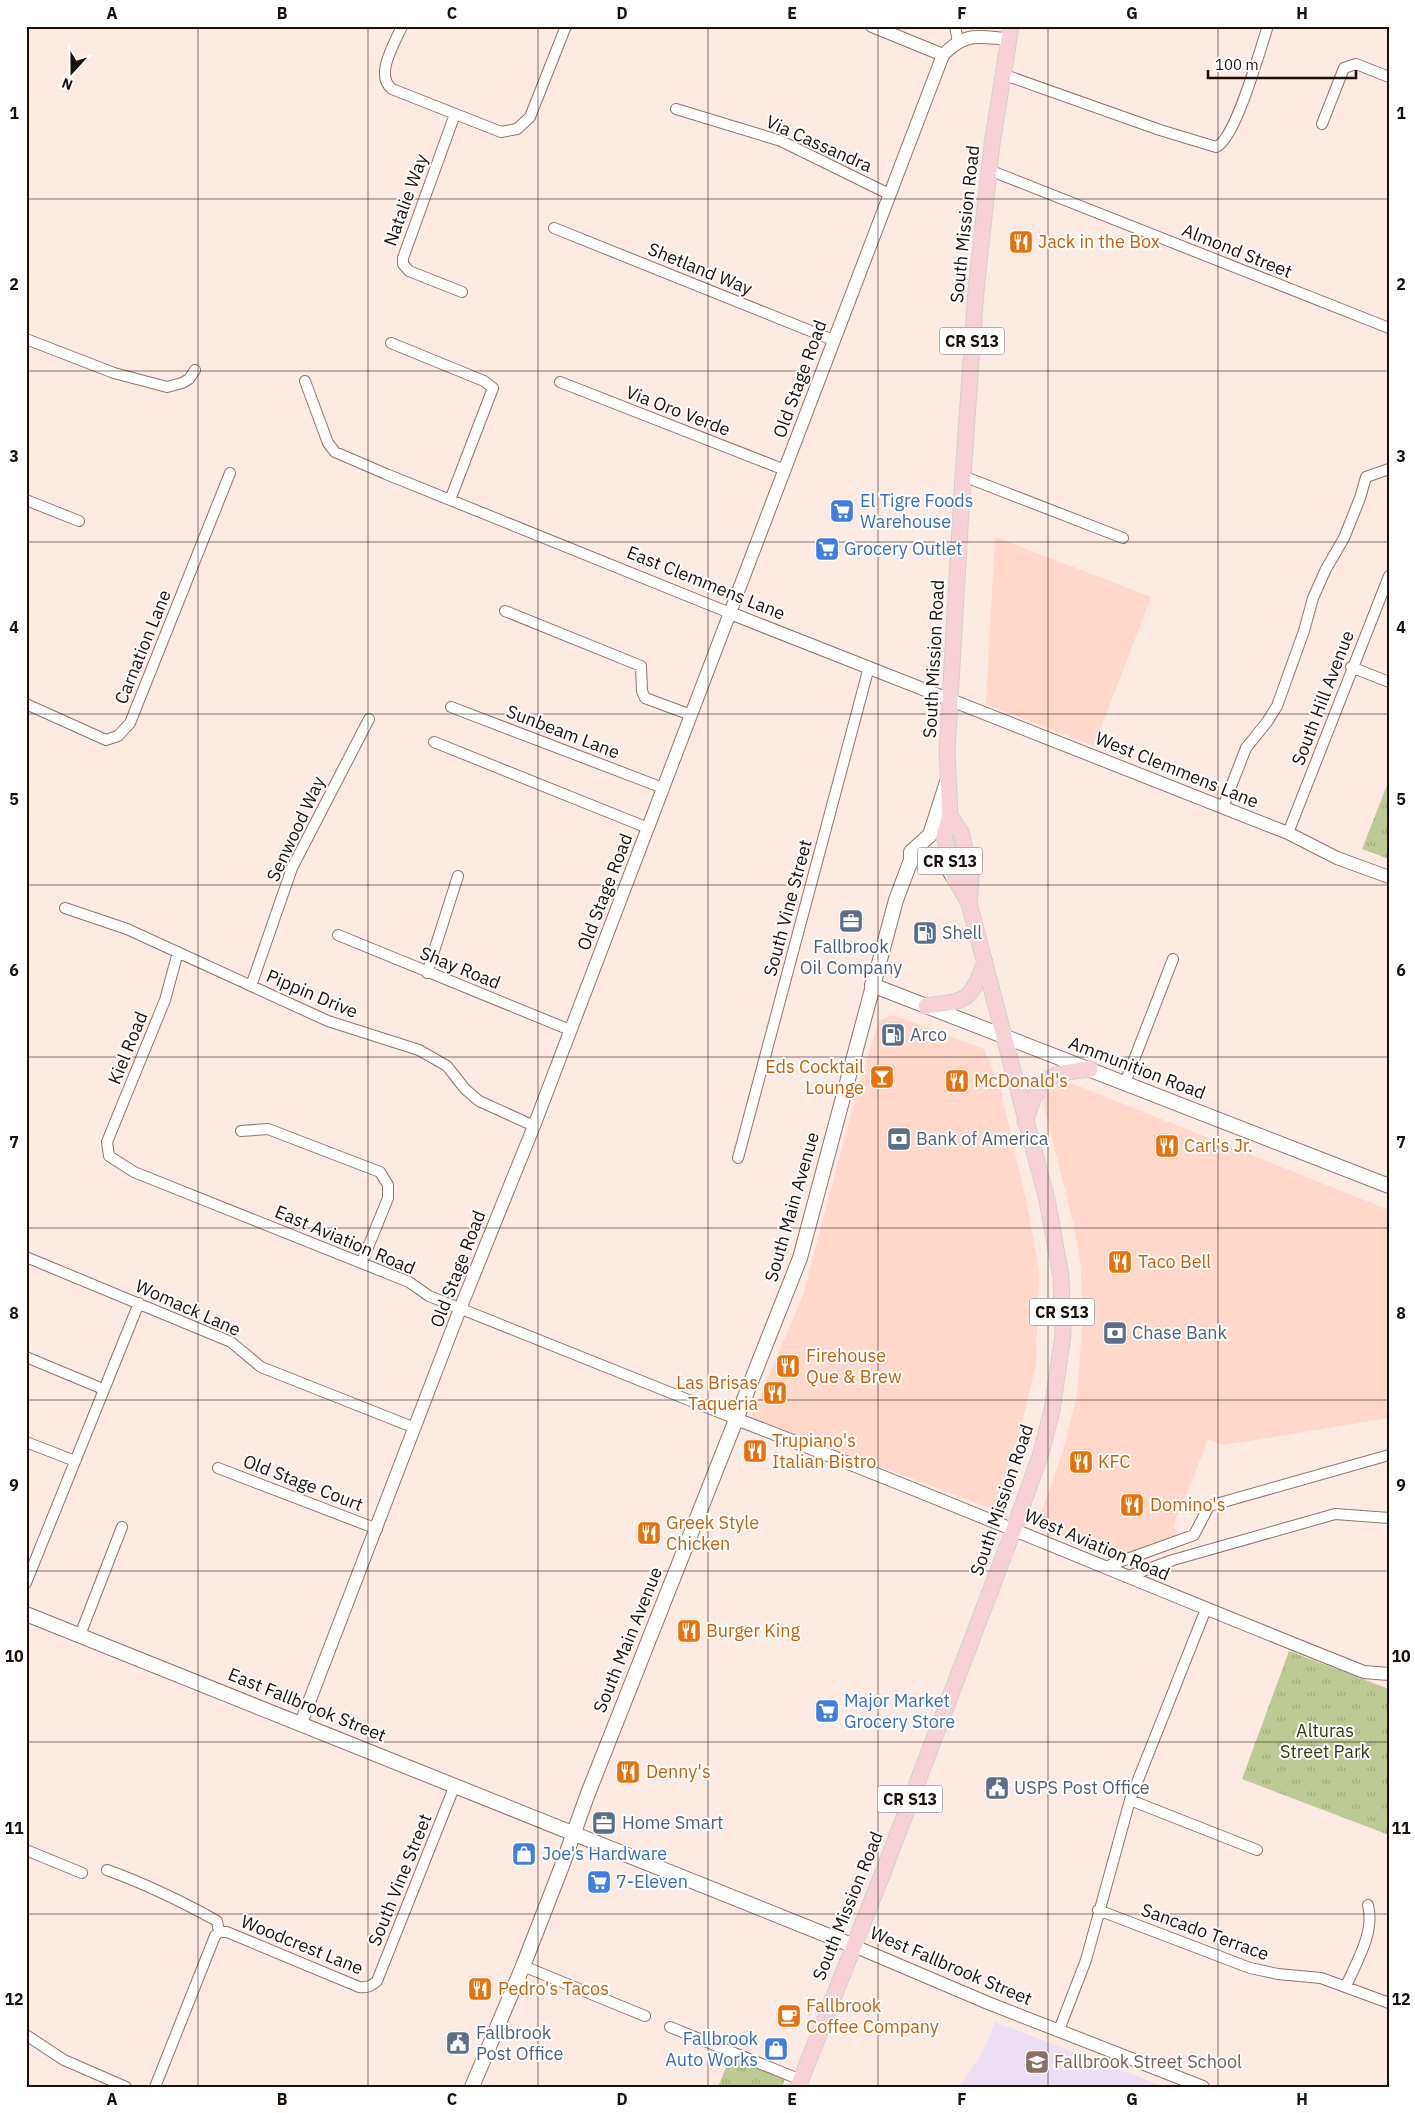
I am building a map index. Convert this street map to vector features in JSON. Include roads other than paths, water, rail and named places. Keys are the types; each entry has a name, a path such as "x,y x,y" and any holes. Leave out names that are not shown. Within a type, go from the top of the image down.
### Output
{"main road":[{"name":"South Mission Road","path":"800,2083 1014,1529 1045,1439 1052,1410 1063,1334 1061,1276 1047,1200 969,903 954,879 944,836 950,816 948,781 950,698 976,290 989,170 1002,74 1010,33"},
{"name":"South Main Avenue","path":"472,2087 523,1966 800,1258 896,900 911,860 911,852 930,835 948,781"},
{"name":"South Mission Road","path":"950,816 961,832 971,878 969,903"},
{"path":"911,860 929,856 949,870 954,879"},
{"path":"926,1006 961,1001 969,997 985,962"},
{"name":"Ammunition Road","path":"872,986 1389,1186"},
{"path":"1025,1122 1032,1100 1045,1080 1051,1076 1090,1069"},
{"name":"East Fallbrook Street","path":"26,1614 574,1832"},
{"name":"West Fallbrook Street","path":"574,1832 854,1946"}],"street":[{"path":"402,26 385,68 386,83 392,88 498,131 513,131 522,126 530,117 566,26"},
{"path":"872,26 943,55 965,38 1010,33"},
{"path":"955,26 958,42"},
{"path":"1002,74 1168,133 1216,147 1222,144 1228,136 1238,116 1268,26"},
{"name":"Old Stage Road","path":"302,1723 460,1309 534,1126 943,55"},
{"path":"1322,124 1344,68 1356,64 1389,76"},
{"name":"Via Cassandra","path":"676,109 781,141 889,194"},
{"name":"Natalie Way","path":"455,114 402,258 403,264 409,271 462,292"},
{"name":"Almond Street","path":"989,170 1389,328"},
{"name":"Shetland Way","path":"554,228 833,340"},
{"path":"26,339 114,373 167,387 189,379 195,370"},
{"path":"391,343 484,381 493,388 450,500"},
{"name":"East Clemmens Lane","path":"305,381 328,443 336,452 450,500 950,698"},
{"name":"Via Oro Verde","path":"560,382 785,470"},
{"path":"1223,807 1246,748 1278,706 1304,631 1313,598 1326,569 1344,538 1366,477 1389,469"},
{"name":"Carnation Lane","path":"26,704 106,740 118,736 130,723 230,473"},
{"path":"963,476 1122,538"},
{"path":"26,500 79,521"},
{"name":"South Hill Avenue","path":"1288,833 1389,576"},
{"path":"505,610 641,666 642,691 645,698 691,715"},
{"name":"South Vine Street","path":"738,1158 870,667"},
{"path":"1352,668 1389,682"},
{"name":"West Clemmens Lane","path":"950,698 1288,833 1337,858 1389,877"},
{"name":"Sunbeam Lane","path":"451,707 663,788"},
{"name":"Senwood Way","path":"250,986 292,868 369,719"},
{"name":"Old Stage Road","path":"434,742 648,828"},
{"path":"427,972 458,876"},
{"name":"Pippin Drive","path":"65,908 127,929 328,1021 419,1050 448,1066 466,1089 479,1101 534,1126"},
{"name":"Shay Road","path":"338,936 570,1030"},
{"name":"Kiel Road","path":"109,1156 107,1142 165,1000 178,952"},
{"path":"1125,1083 1173,959"},
{"path":"241,1131 268,1129 380,1172 388,1185 388,1198 362,1262"},
{"name":"East Aviation Road","path":"109,1156 134,1172 409,1282 428,1296 736,1420"},
{"name":"Womack Lane","path":"26,1257 230,1342 261,1366 415,1428"},
{"path":"26,1583 139,1303"},
{"path":"26,1357 103,1389"},
{"name":"West Aviation Road","path":"736,1420 1014,1529 1126,1577 1364,1672 1389,1674"},
{"path":"26,1442 76,1461"},
{"path":"1105,1567 1194,1535 1209,1506 1389,1455"},
{"name":"Old Stage Court","path":"218,1468 376,1529"},
{"path":"1126,1577 1173,1560 1335,1514 1389,1518"},
{"path":"80,1636 122,1527"},
{"path":"1059,2030 1086,1960 1098,1910 1130,1800 1206,1609"},
{"name":"South Vine Street","path":"372,1985 378,1980 455,1785"},
{"path":"1130,1800 1257,1850"},
{"path":"26,1850 82,1873"},
{"path":"107,1870 150,1886 217,1921 219,1932 215,1936 156,2087"},
{"path":"1346,1986 1370,1928 1371,1917 1368,1904"},
{"name":"Sancado Terrace","path":"1098,1910 1250,1968 1278,1974 1321,1978 1389,2003"},
{"name":"Woodcrest Lane","path":"219,1932 227,1932 359,1988 368,1988 372,1985"},
{"name":"West Fallbrook Street","path":"854,1946 988,2003 1203,2087"},
{"path":"523,1966 646,2016"},
{"path":"670,2027 800,2083"},
{"path":"26,2035 64,2060 126,2087"}],"place":[{"name":"Jack in the Box","path":"1021,242"},
{"name":"El Tigre Foods Warehouse","path":"842,511"},
{"name":"Grocery Outlet","path":"827,549"},
{"name":"Fallbrook Oil Company","path":"851,921"},
{"name":"Shell","path":"925,933"},
{"name":"Arco","path":"893,1035"},
{"name":"Eds Cocktail Lounge","path":"882,1077"},
{"name":"McDonald's","path":"957,1081"},
{"name":"Bank of America","path":"899,1139"},
{"name":"Carl's Jr.","path":"1167,1146"},
{"name":"Taco Bell","path":"1120,1262"},
{"name":"Chase Bank","path":"1115,1333"},
{"name":"Firehouse Que & Brew","path":"788,1366"},
{"name":"Las Brisas Taqueria","path":"775,1393"},
{"name":"Trupiano's Italian Bistro","path":"755,1451"},
{"name":"KFC","path":"1081,1462"},
{"name":"Domino's","path":"1132,1505"},
{"name":"Greek Style Chicken","path":"649,1533"},
{"name":"Burger King","path":"689,1631"},
{"name":"Major Market Grocery Store","path":"827,1711"},
{"name":"Denny's","path":"628,1772"},
{"name":"USPS Post Office","path":"997,1788"},
{"name":"Home Smart","path":"604,1823"},
{"name":"Joe's Hardware","path":"524,1854"},
{"name":"7-Eleven","path":"599,1882"},
{"name":"Pedro's Tacos","path":"480,1989"},
{"name":"Fallbrook Coffee Company","path":"789,2016"},
{"name":"Fallbrook Post Office","path":"458,2043"},
{"name":"Fallbrook Auto Works","path":"776,2049"},
{"name":"Fallbrook Street School","path":"1037,2062"}],"park label":[{"name":"Alturas Street Park","path":"1325,1741"}]}
